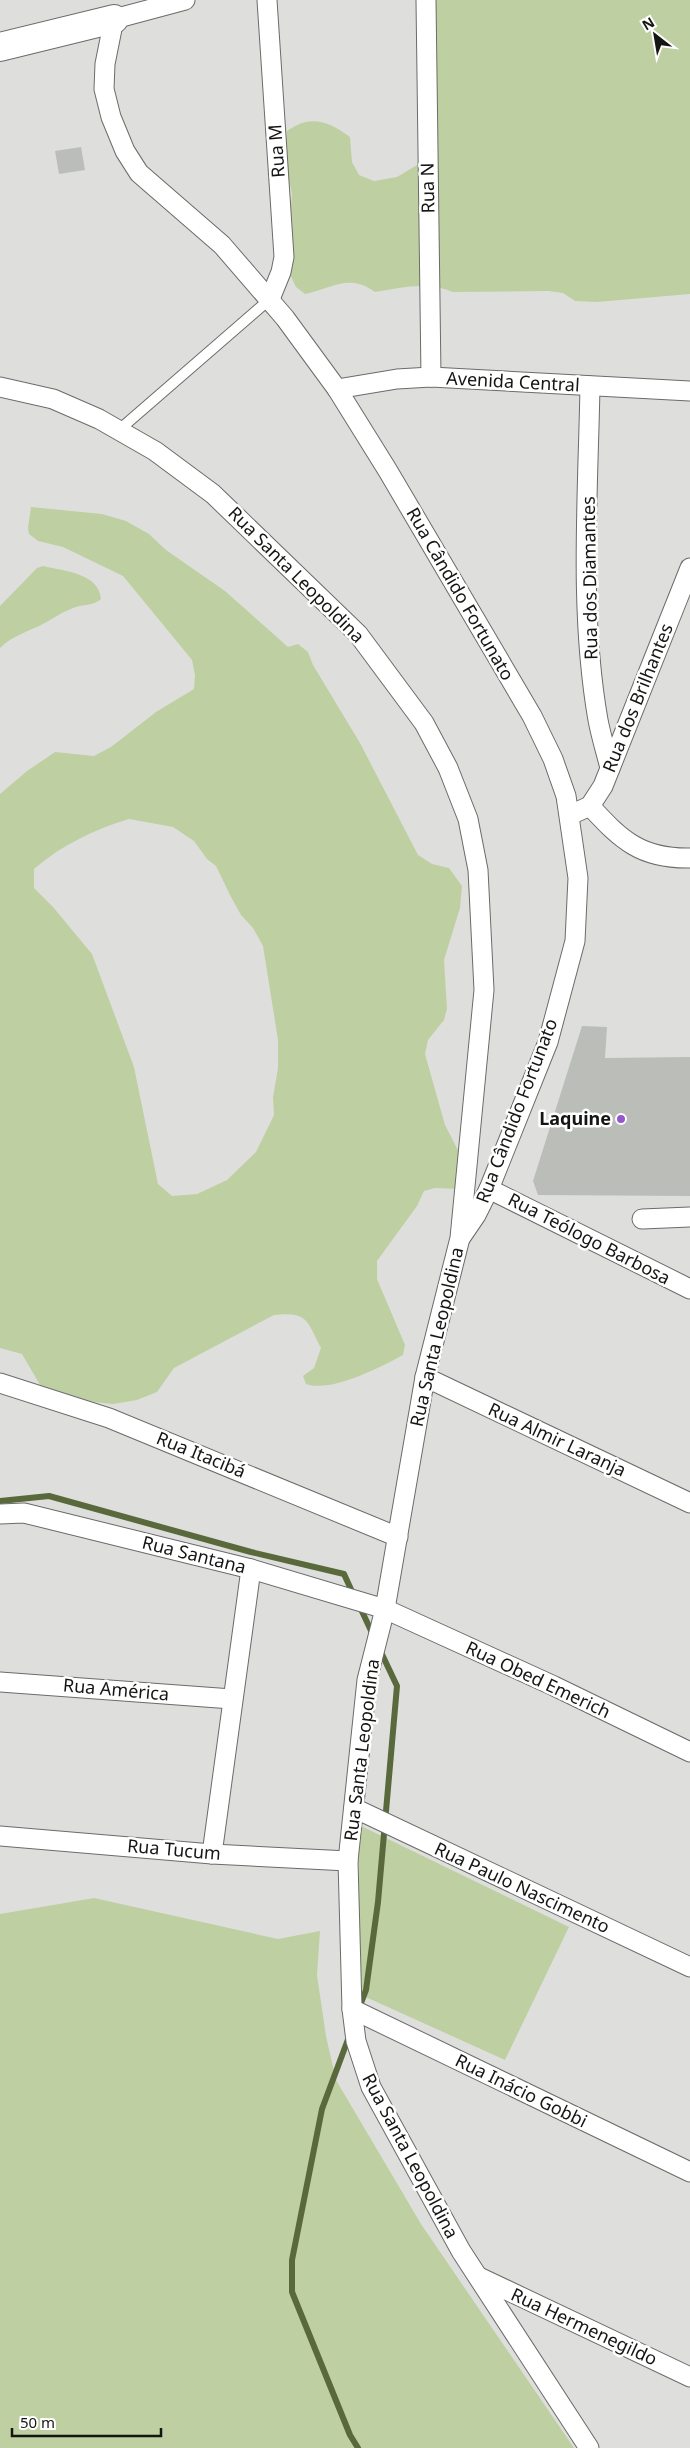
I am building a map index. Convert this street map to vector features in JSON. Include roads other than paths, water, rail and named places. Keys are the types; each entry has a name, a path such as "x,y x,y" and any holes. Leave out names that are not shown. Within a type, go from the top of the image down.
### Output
{"street":[{"path":"0,47 185,0"},
{"name":"Rua M","path":"267,0 284,257 281,272 270,299"},
{"name":"Rua N","path":"426,0 431,377"},
{"name":"Rua Cândido Fortunato","path":"114,19 105,64 104,89 111,117 125,152 139,173 217,240 270,299 337,389 388,471 532,716 553,759 570,815 578,878 575,941 548,1042 489,1189 476,1215 460,1238"},
{"name":"Avenida Central","path":"337,389 431,377 690,391"},
{"name":"Rua dos Diamantes","path":"590,386 587,582 592,668 598,720 610,768"},
{"name":"Rua Santa Leopoldina","path":"0,387 53,399 119,430 155,451 213,494 358,634 424,724 448,768 469,828 478,870 484,990 460,1238 425,1377 385,1609 368,1680 348,1861 352,2009 356,2041 371,2087 461,2250 589,2448"},
{"name":"Rua dos Brilhantes","path":"590,806 603,786 690,568"},
{"path":"570,815 590,806 623,839 644,852 667,859 690,858"},
{"name":"Rua Teólogo Barbosa","path":"489,1189 690,1289"},
{"path":"642,1219 690,1216"},
{"name":"Rua Almir Laranja","path":"425,1377 690,1503"},
{"name":"Rua Itacibá","path":"0,1383 109,1418 398,1537"},
{"name":"Rua Santana","path":"0,1514 24,1513 251,1568 385,1609"},
{"path":"212,1854 251,1568"},
{"name":"Rua Obed Emerich","path":"385,1609 690,1752"},
{"name":"Rua América","path":"0,1682 232,1699"},
{"name":"Rua Paulo Nascimento","path":"354,1808 690,1968"},
{"name":"Rua Tucum","path":"0,1836 212,1854 348,1861"},
{"name":"Rua Inácio Gobbi","path":"352,2009 690,2172"},
{"name":"Rua Hermenegildo","path":"478,2277 690,2377"}],"lane":[{"path":"119,430 270,299"}],"waterway":[{"path":"0,1501 49,1496 251,1552 344,1574 354,1596"},
{"path":"359,1605 374,1637"},
{"path":"358,2011 366,1990 378,1902 397,1686 379,1648"},
{"path":"350,2034 322,2109 292,2260 292,2292 350,2435 358,2448"}],"place":[{"name":"Laquine","path":"621,1119"}]}
